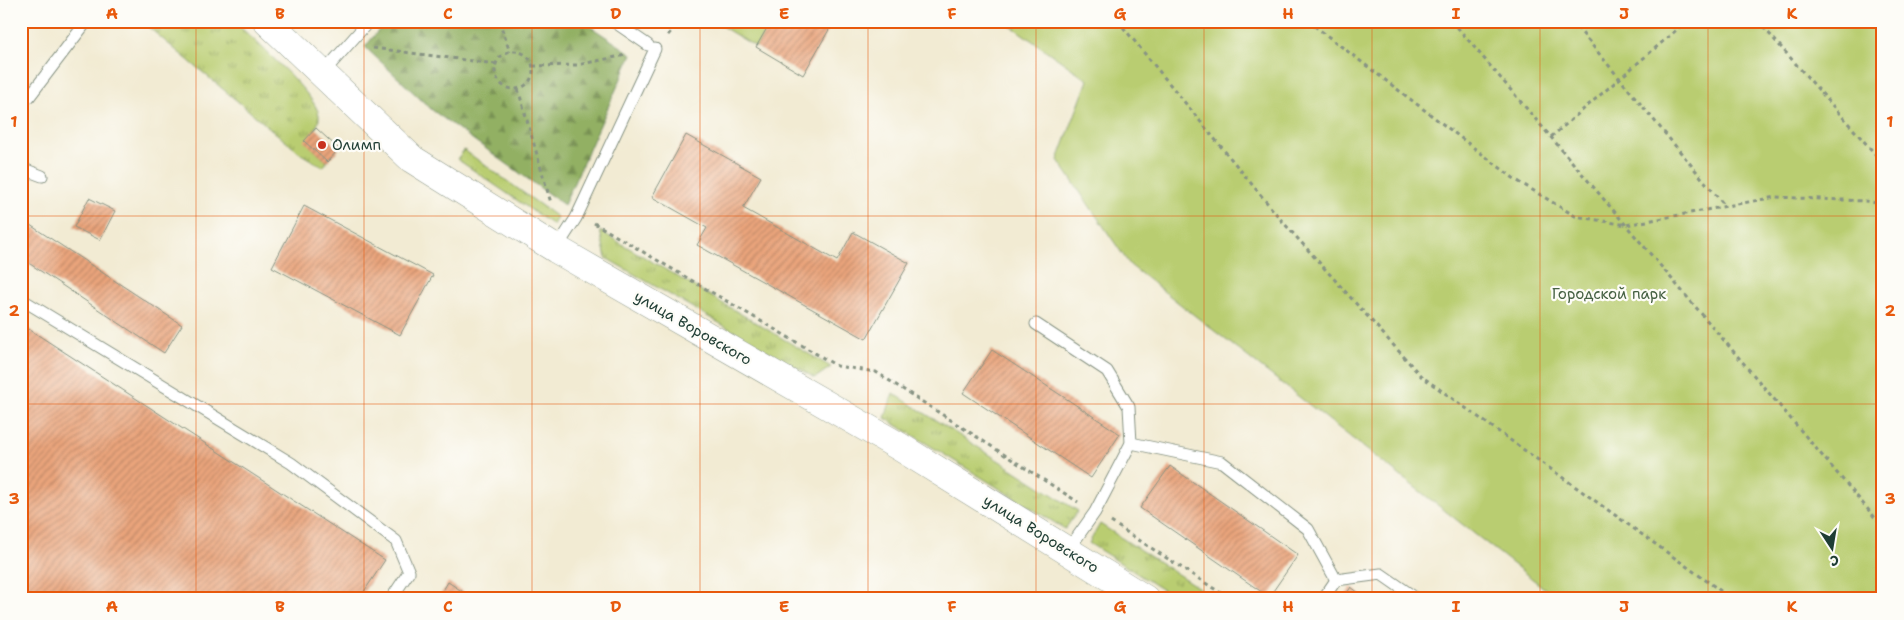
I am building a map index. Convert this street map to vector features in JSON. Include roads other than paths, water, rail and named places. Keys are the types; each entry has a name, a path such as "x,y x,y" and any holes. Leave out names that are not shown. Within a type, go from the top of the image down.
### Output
{"street":[{"name":"улица Воровского","path":"267,21 412,159 556,249 900,447 1145,599"}],"lane":[{"path":"29,97 87,21"},
{"path":"322,74 369,21"},
{"path":"556,249 576,218 651,47 613,21"},
{"path":"21,168 42,176"},
{"path":"21,299 290,463 396,541 409,572 391,599"},
{"path":"1036,324 1107,371 1129,408 1131,443 1095,512 1068,550"},
{"path":"1131,443 1222,462 1308,529 1336,580"},
{"path":"1323,599 1336,580 1381,574 1417,599"}],"place":[{"name":"Олимп","path":"322,145"}],"park label":[{"name":"Городской парк","path":"1609,294"}]}
